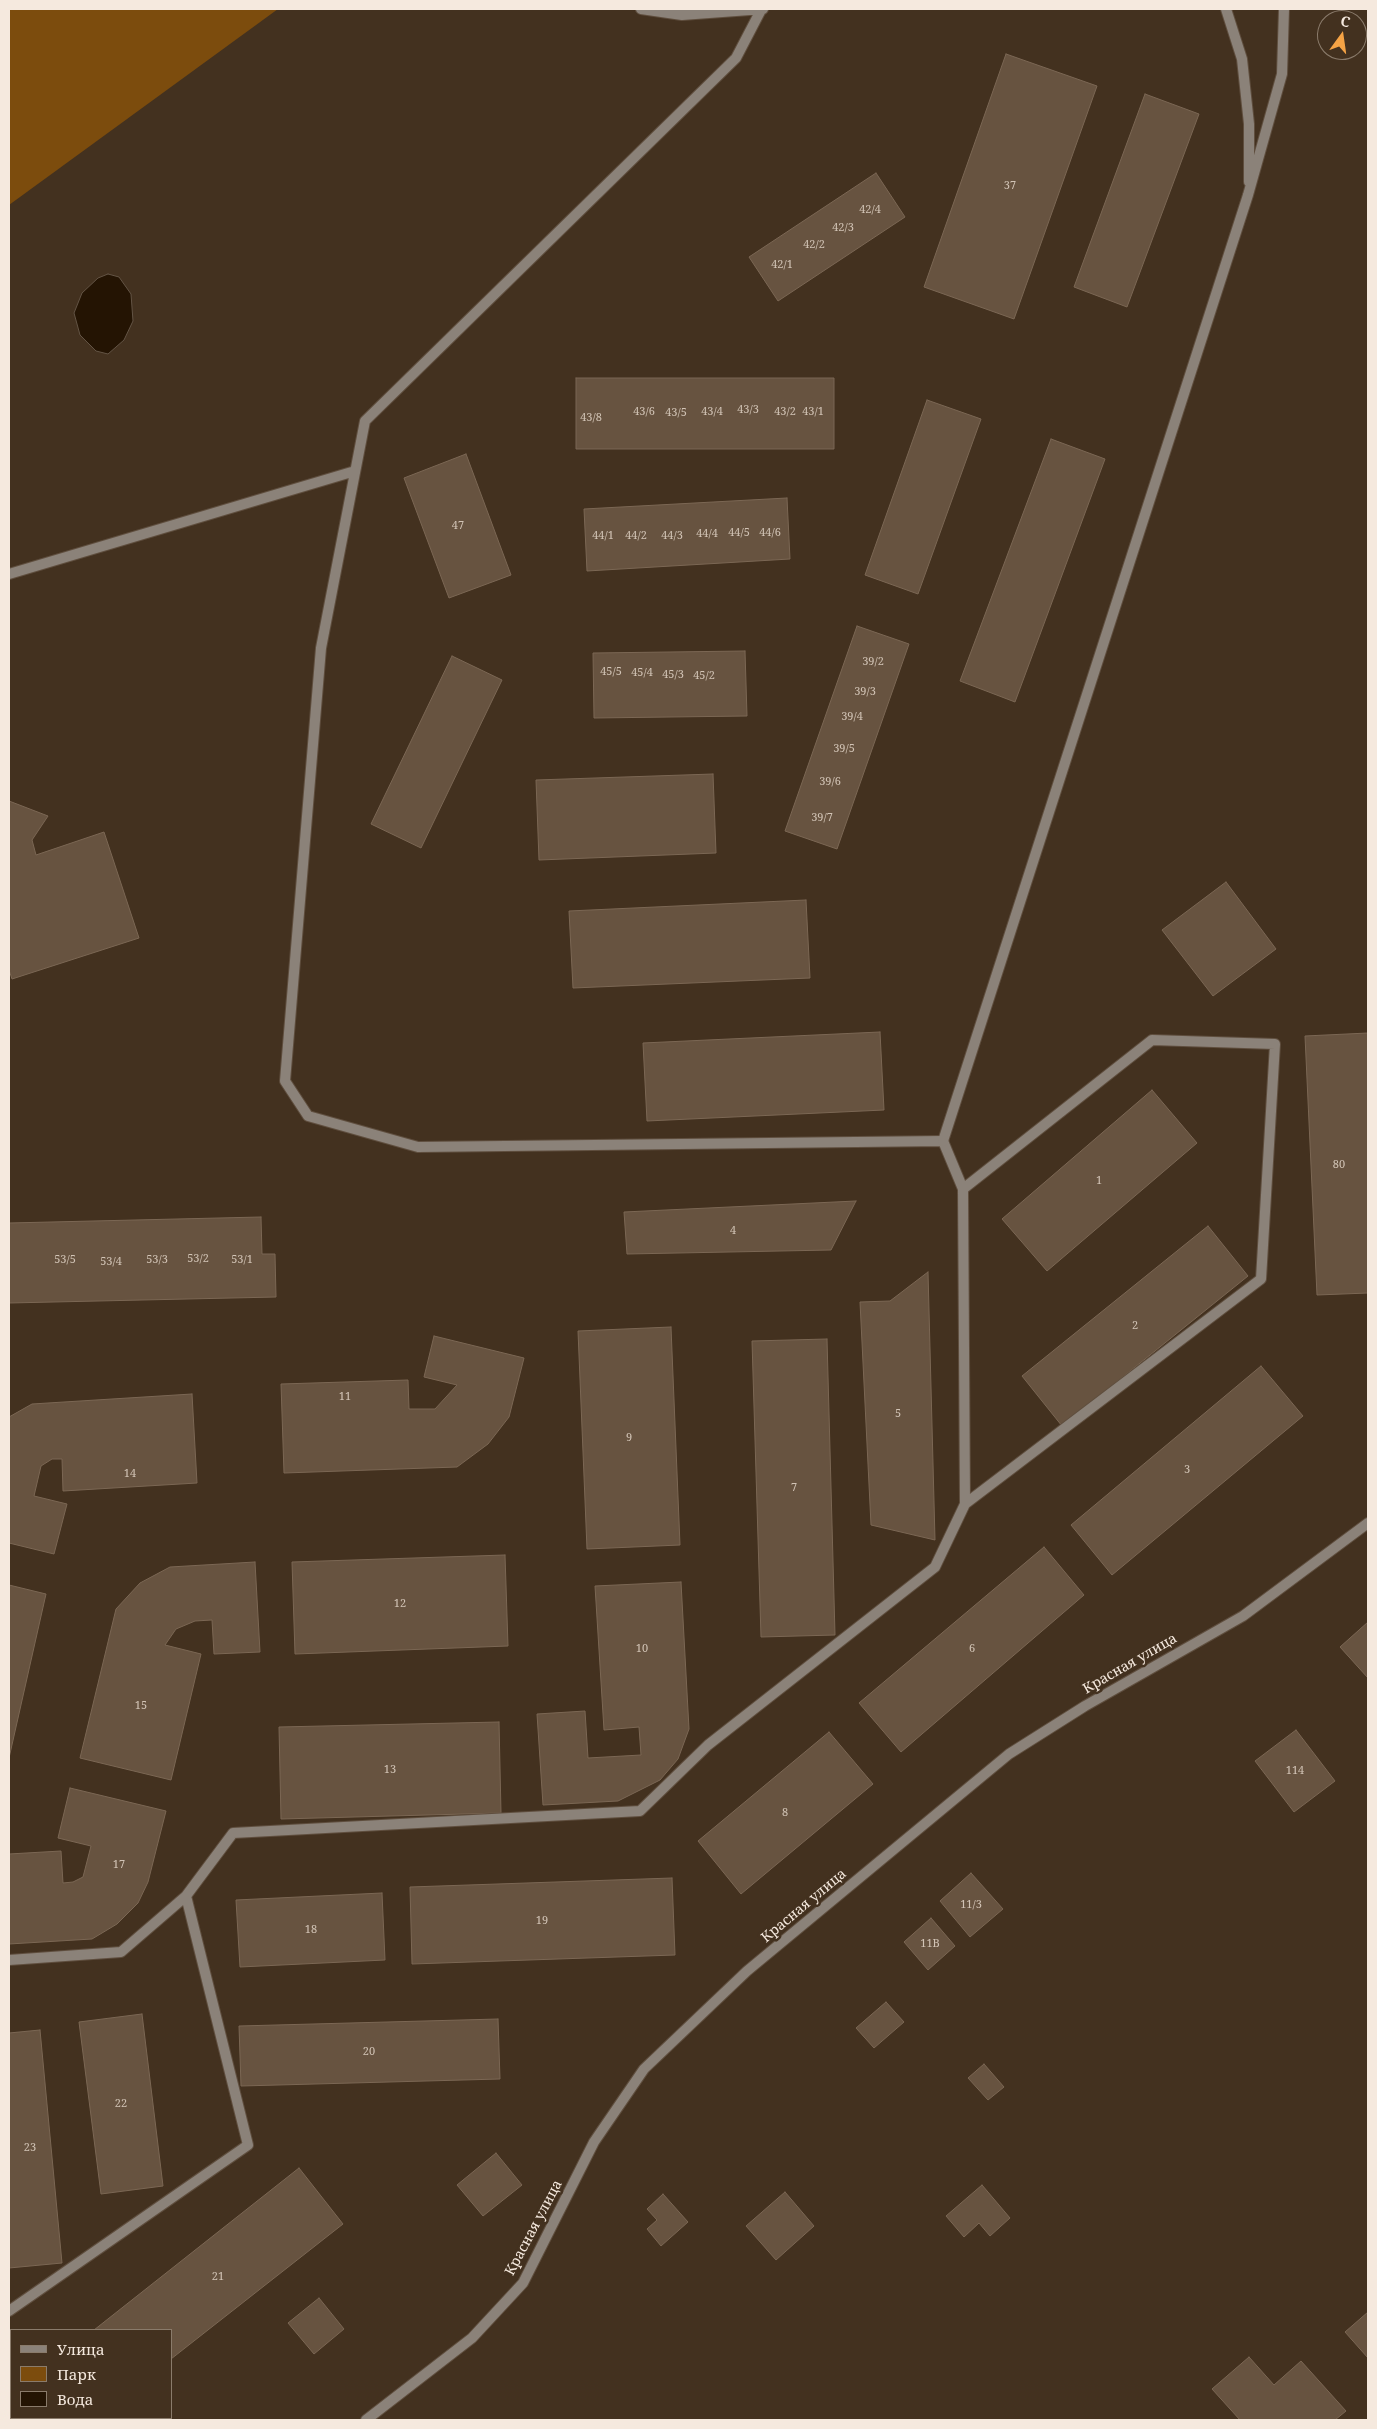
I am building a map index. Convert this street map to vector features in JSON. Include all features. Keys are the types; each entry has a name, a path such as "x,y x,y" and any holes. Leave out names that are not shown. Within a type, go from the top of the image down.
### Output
{"street":[{"path":"641,9 682,15 762,9"},
{"path":"762,9 736,58 364,420 321,648 285,1081 308,1116 418,1147 943,1141"},
{"path":"1226,9 1242,59 1249,124 1248,195"},
{"path":"9,1960 121,1952 186,1896 233,1833 640,1811 708,1745 935,1567 965,1504 963,1189 943,1141 1248,195 1282,74 1284,9"},
{"path":"9,574 355,471"},
{"path":"963,1189 1152,1040 1275,1044 1261,1279 965,1504"},
{"name":"Красная улица","path":"366,2420 472,2338 523,2283 594,2142 644,2069 747,1972 1009,1754 1085,1706 1243,1616 1368,1523"},
{"path":"9,2310 248,2145 186,1896"}],"green space":[{"path":"9,9 278,9 9,205"}],"water":[{"path":"108,274 119,277 131,294 133,321 124,340 108,354 96,351 80,335 74,313 82,293 98,278"}],"building":[{"path":"1006,54 1097,86 1014,319 924,287"},
{"path":"1145,94 1199,114 1127,307 1074,287"},
{"path":"876,173 905,217 778,301 749,257"},
{"path":"576,378 834,378 834,449 576,449"},
{"path":"927,400 981,419 918,594 865,575"},
{"path":"1051,439 1105,459 1015,702 960,681"},
{"path":"466,454 511,575 449,598 404,478"},
{"path":"787,498 790,559 587,571 584,509"},
{"path":"857,626 909,644 837,849 785,831"},
{"path":"745,651 747,716 594,718 593,653"},
{"path":"452,656 502,680 421,848 371,824"},
{"path":"713,774 716,853 539,860 536,780"},
{"path":"9,801 48,816 32,840 36,855 104,832 139,938 12,979 9,970"},
{"path":"1226,882 1276,949 1213,996 1162,930"},
{"path":"806,900 810,978 573,988 569,911"},
{"path":"880,1032 884,1110 647,1121 643,1043"},
{"path":"1368,1033 1368,1293 1317,1295 1305,1036"},
{"path":"1152,1090 1197,1143 1047,1271 1002,1219"},
{"path":"856,1201 831,1250 627,1254 624,1212"},
{"path":"261,1217 262,1254 275,1254 276,1297 9,1303 9,1223"},
{"path":"1208,1226 1248,1276 1062,1426 1022,1376"},
{"path":"928,1272 935,1540 871,1525 860,1302 890,1301"},
{"path":"671,1327 680,1545 587,1549 578,1331"},
{"path":"434,1336 524,1358 509,1417 488,1444 457,1467 284,1473 281,1384 408,1380 409,1409 435,1409 457,1385 424,1377"},
{"path":"827,1339 835,1635 761,1637 752,1341"},
{"path":"1261,1366 1303,1416 1112,1575 1071,1525"},
{"path":"192,1394 197,1483 63,1491 62,1459 52,1459 41,1466 34,1496 67,1504 54,1554 9,1543 9,1417 32,1404"},
{"path":"1044,1547 1084,1595 901,1752 859,1703"},
{"path":"505,1555 508,1646 295,1654 292,1562"},
{"path":"255,1562 260,1652 214,1654 212,1620 195,1621 176,1629 165,1645 201,1654 171,1780 80,1758 116,1609 140,1583 170,1567"},
{"path":"681,1582 689,1729 678,1759 660,1780 618,1801 543,1805 537,1714 585,1711 588,1758 641,1755 639,1727 604,1730 595,1586"},
{"path":"9,1585 46,1594 9,1758"},
{"path":"1368,1622 1368,1678 1340,1647"},
{"path":"499,1722 501,1813 281,1819 279,1727"},
{"path":"1296,1730 1335,1781 1294,1812 1255,1761"},
{"path":"829,1732 873,1784 741,1894 698,1841"},
{"path":"70,1788 166,1811 148,1882 138,1903 117,1924 92,1939 9,1944 9,1854 61,1851 63,1883 73,1882 83,1877 91,1846 58,1838"},
{"path":"971,1873 1003,1909 970,1937 940,1901"},
{"path":"672,1878 675,1955 412,1964 410,1887"},
{"path":"382,1893 385,1960 240,1967 236,1900"},
{"path":"931,1918 955,1946 928,1970 904,1942"},
{"path":"886,2002 904,2022 874,2048 856,2028"},
{"path":"142,2014 163,2186 101,2194 79,2022"},
{"path":"498,2019 500,2079 241,2086 239,2026"},
{"path":"40,2030 62,2263 9,2268 9,2033"},
{"path":"984,2064 1004,2087 988,2100 968,2078"},
{"path":"496,2153 522,2185 483,2216 457,2185"},
{"path":"299,2168 343,2224 172,2358 172,2329 95,2329"},
{"path":"982,2185 1010,2218 990,2236 979,2223 964,2237 946,2216"},
{"path":"785,2192 814,2226 776,2260 746,2226"},
{"path":"663,2194 688,2222 661,2246 647,2229 657,2220 647,2209"},
{"path":"319,2298 344,2329 314,2354 288,2323"},
{"path":"1368,2312 1368,2358 1345,2332"},
{"path":"1249,2357 1274,2385 1301,2361 1346,2411 1335,2420 1240,2420 1212,2389"},
{"path":"9,2407 10,2419 100,2419 9,2420"}]}
